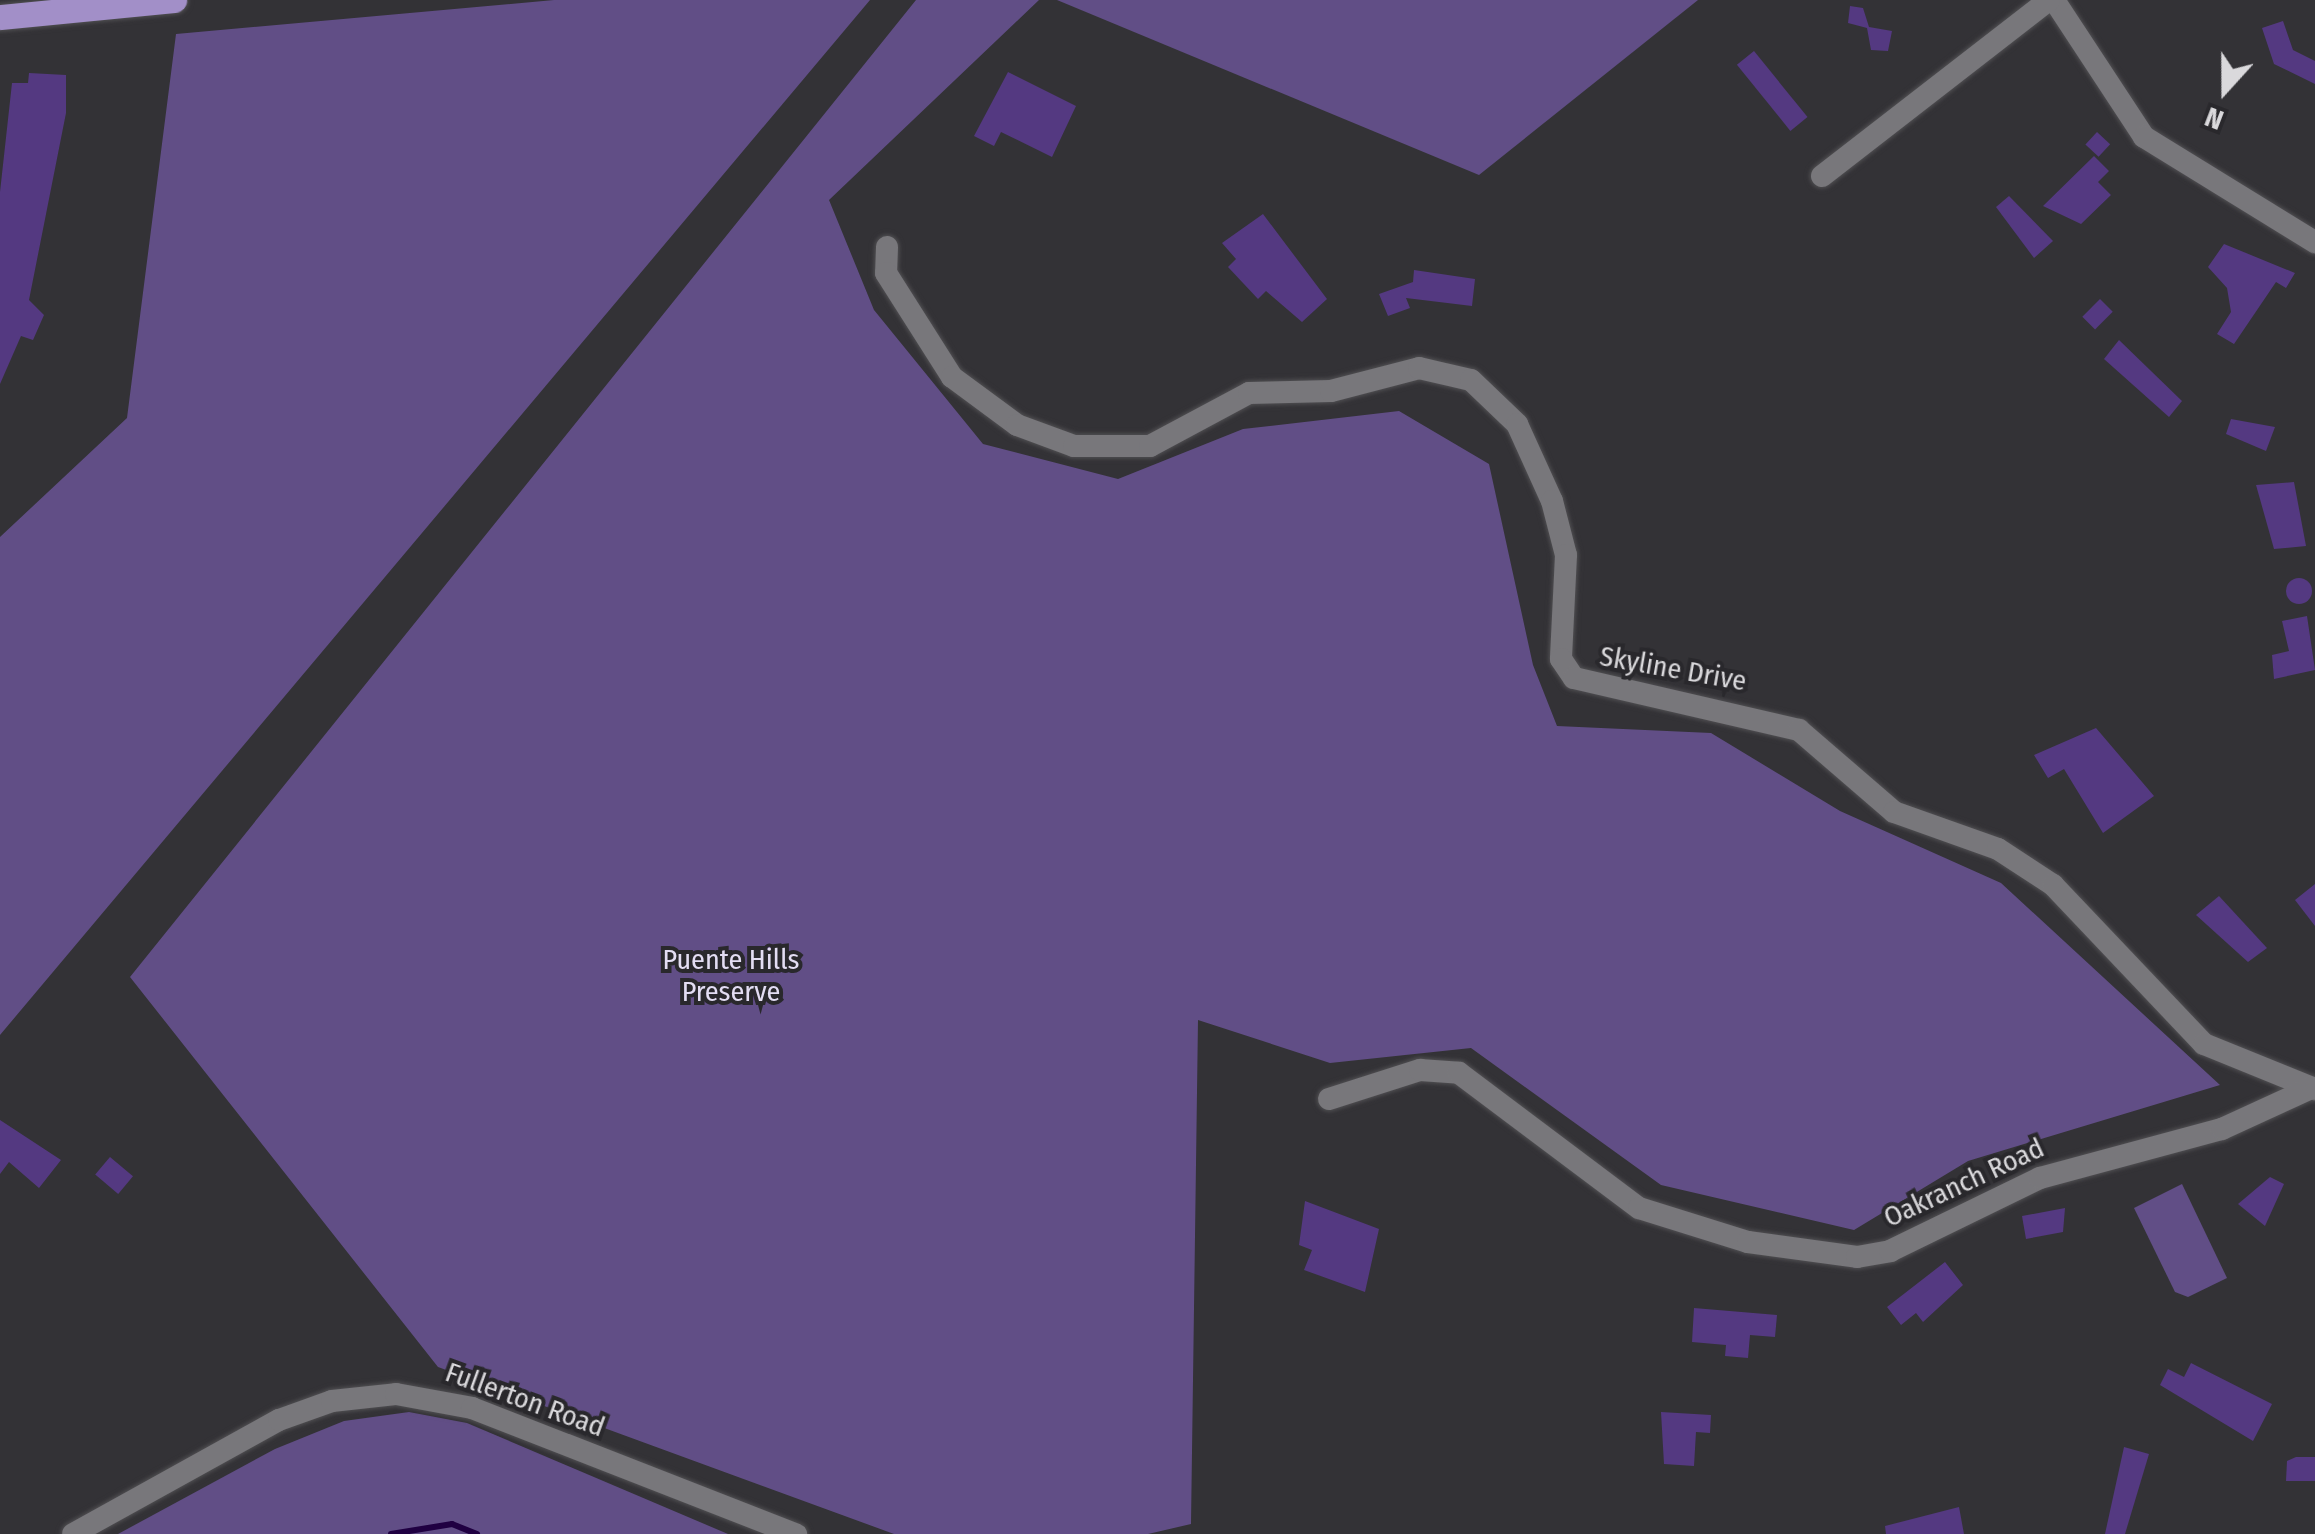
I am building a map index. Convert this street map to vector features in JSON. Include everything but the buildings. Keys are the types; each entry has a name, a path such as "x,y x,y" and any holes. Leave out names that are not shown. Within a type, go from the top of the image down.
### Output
{"main road":[{"path":"0,17 174,0"}],"street":[{"path":"1822,176 2052,0 2144,136 2315,242"},
{"name":"Skyline Drive","path":"887,247 886,273 947,372 1012,422 1074,446 1155,444 1249,393 1331,391 1419,368 1474,382 1517,424 1552,501 1566,554 1561,659 1574,678 1799,730 1889,809 1998,849 2043,877 2204,1044 2313,1089"},
{"name":"Oakranch Road","path":"1329,1100 1420,1070 1460,1072 1639,1208 1748,1242 1857,1257 1890,1251 2040,1178 2222,1130 2313,1089"},
{"name":"Fullerton Road","path":"73,1534 278,1420 396,1394 472,1408 796,1534"}],"green space":[{"path":"554,0 870,0 0,1035 0,537 127,418 176,34"},
{"name":"Puente Hills Preserve","path":"916,0 1039,0 829,200 874,310 983,444 1118,479 1243,429 1399,411 1489,464 1533,665 1557,726 1711,733 1840,811 2001,883 2220,1085 1968,1161 1854,1230 1661,1185 1471,1048 1330,1063 1198,1020 1191,1524 1148,1534 894,1534 438,1367 130,977"},
{"path":"1057,0 1698,0 1479,175"},
{"path":"2182,1184 2227,1278 2188,1297 2175,1292 2134,1208"},
{"path":"409,1412 467,1423 728,1534 118,1534 275,1449 344,1421"}],"waterway":[{"path":"391,1534 452,1524 477,1534"}]}
